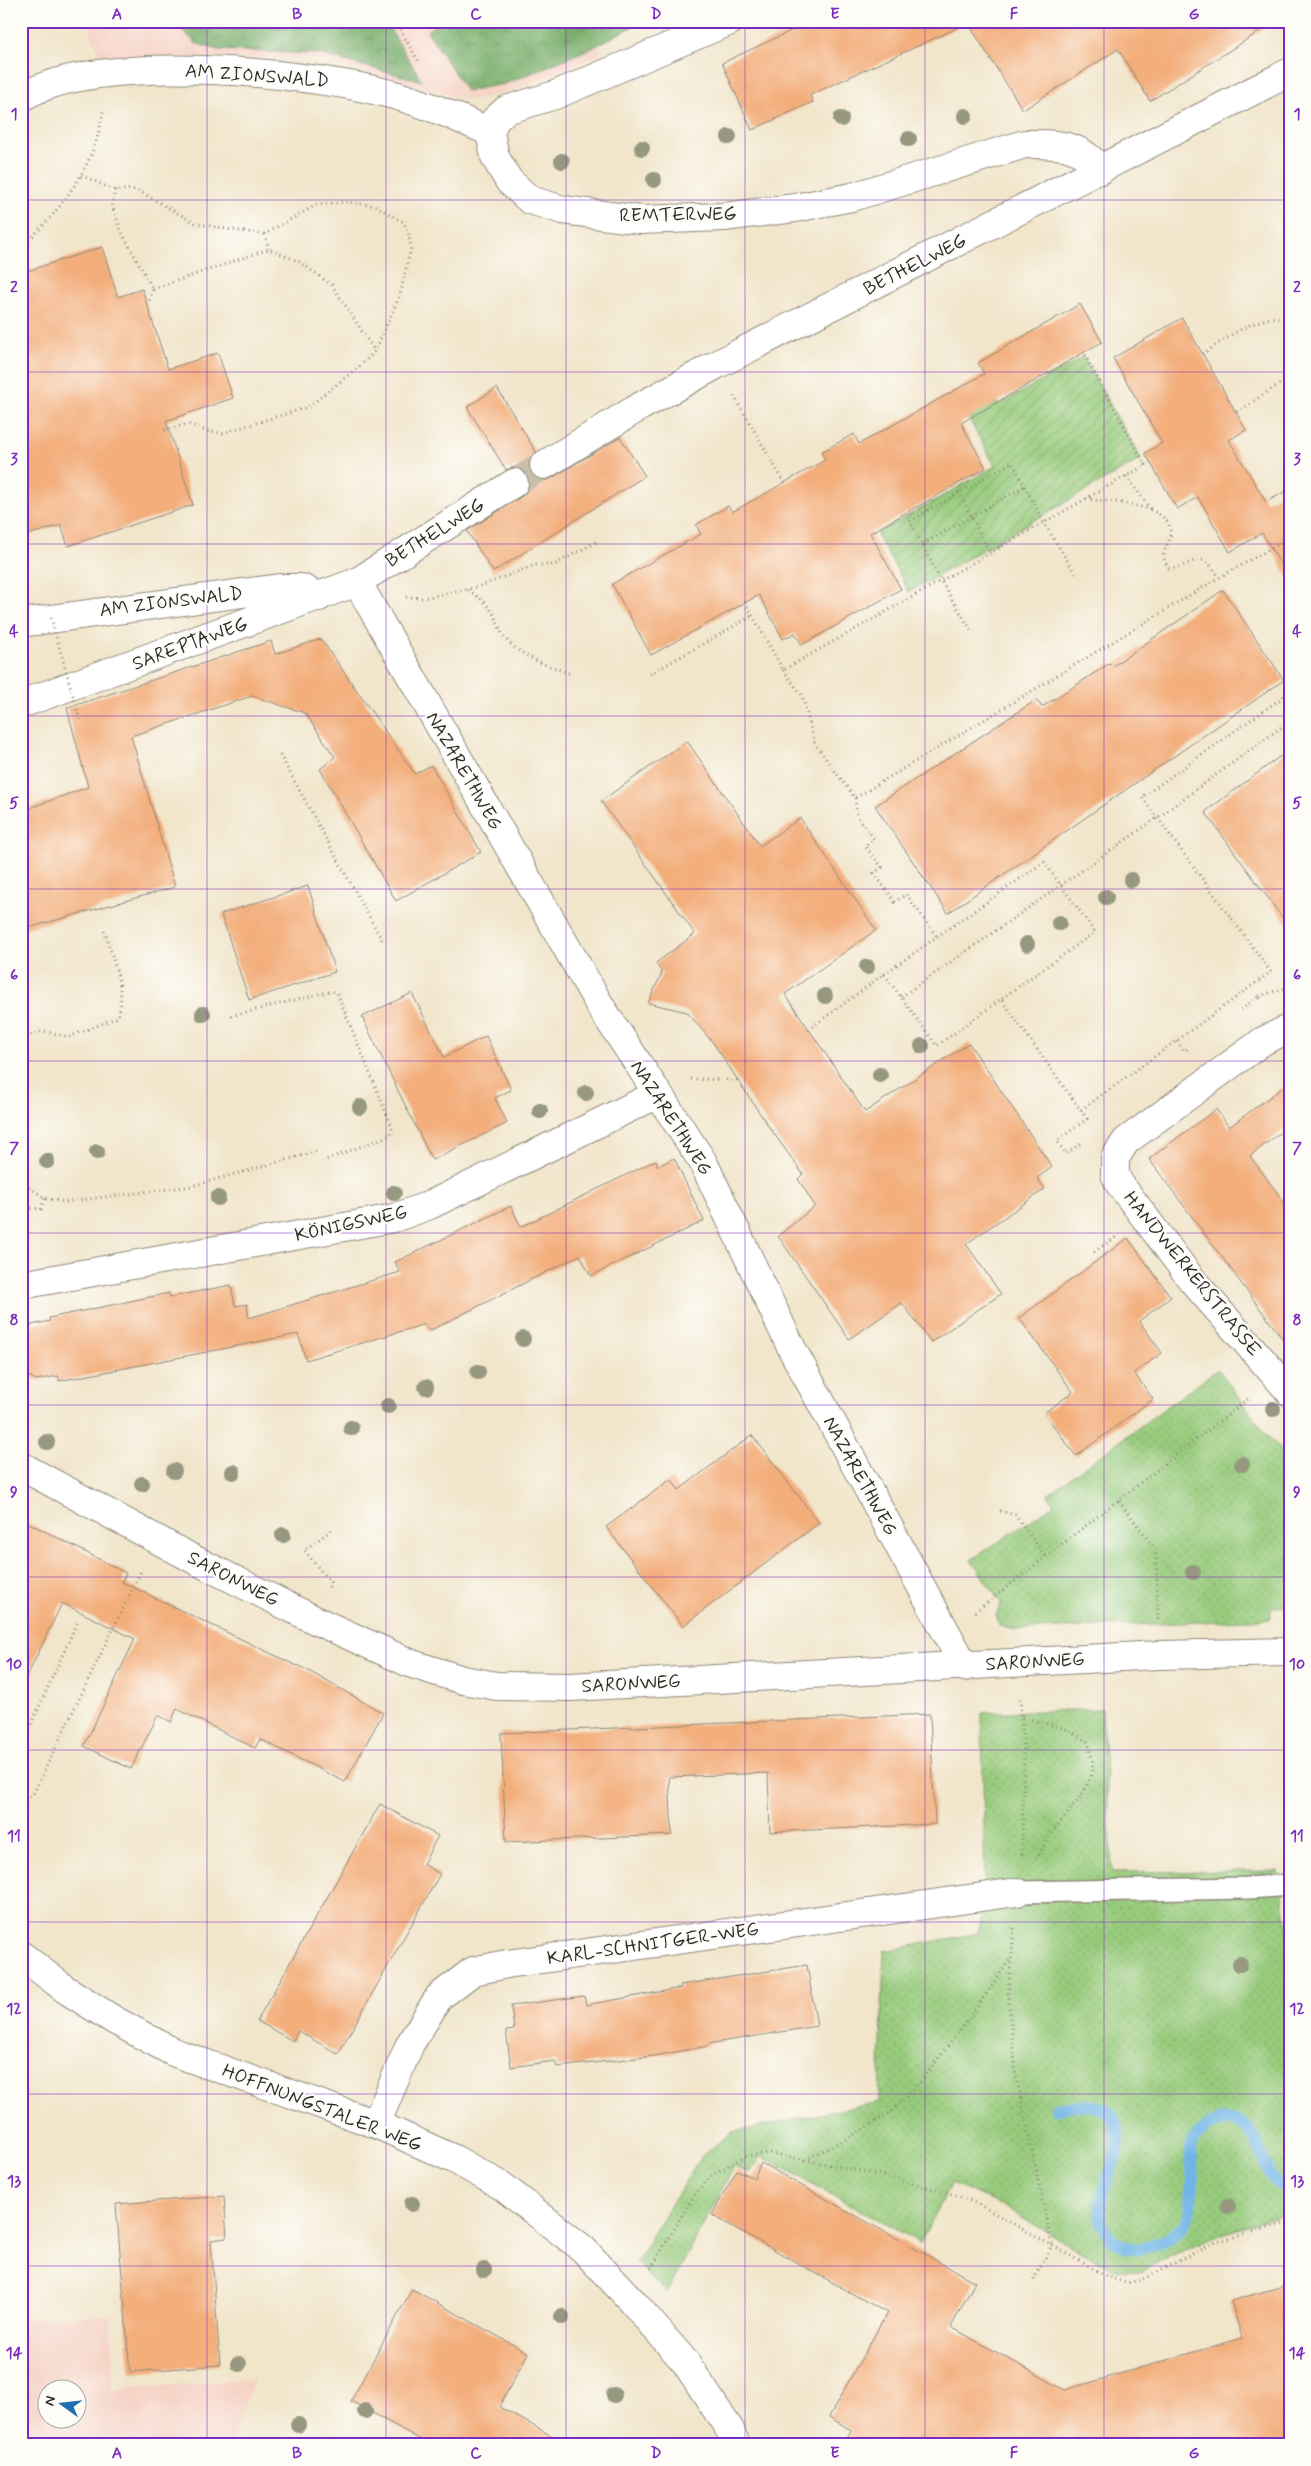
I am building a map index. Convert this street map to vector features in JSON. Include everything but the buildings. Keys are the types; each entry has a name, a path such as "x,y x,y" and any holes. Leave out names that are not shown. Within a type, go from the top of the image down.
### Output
{"street":[{"path":"490,132 495,120 506,110 555,95 730,21"},
{"name":"AM ZIONSWALD","path":"21,98 33,90 57,82 112,72 173,69 289,75 342,82 393,95 435,108 490,132"},
{"name":"BETHELWEG","path":"544,464 641,406 716,365 1290,72"},
{"name":"REMTERWEG","path":"490,132 495,157 508,181 530,200 563,210 641,220 724,217 833,201 852,197 1025,144 1052,144 1078,149 1092,158 1101,170"},
{"name":"BETHELWEG","path":"361,589 514,483"},
{"name":"AM ZIONSWALD","path":"21,623 280,588 302,588 319,597"},
{"name":"SAREPTAWEG","path":"21,704 319,597 361,589"},
{"name":"NAZARETHWEG","path":"361,589 597,1001 703,1162 792,1349 965,1666"},
{"name":"HANDWERKERSTRASSE","path":"1283,1385 1178,1262 1119,1183 1114,1165 1117,1152 1126,1142 1263,1041 1290,1028"},
{"name":"KÖNIGSWEG","path":"21,1285 394,1218 430,1205 658,1094"},
{"name":"SARONWEG","path":"21,1466 157,1539 315,1620 412,1664 463,1680 497,1686 570,1688 1159,1655 1290,1652"},
{"name":"KARL-SCHNITGER-WEG","path":"376,2124 410,2044 439,1997 473,1971 507,1964 1017,1892"},
{"name":"HOFFNUNGSTALER WEG","path":"21,1955 82,2000 173,2052 376,2124 454,2159 502,2186 583,2248 632,2301 686,2363 730,2430 736,2445"}],"lane":[{"path":"1017,1892 1248,1888 1290,1885"}],"path":[{"path":"21,246 38,232 81,176 96,144 112,72"},
{"path":"81,176 95,179 115,190 127,188 137,190 195,223 265,234 316,205 348,202 376,206 403,222 408,231 411,248 400,295 375,351 359,367 308,407 223,434 209,432 188,424 161,431"},
{"path":"115,190 112,206 122,233 153,289 147,307"},
{"path":"265,234 269,249"},
{"path":"153,289 269,249 298,261 332,285 375,351"},
{"path":"1202,354 1240,331 1270,317 1290,320"},
{"path":"1085,355 1146,466"},
{"path":"716,365 784,482"},
{"path":"1237,412 1290,377"},
{"path":"971,630 941,581 910,521 1012,462 1044,523 1075,573"},
{"path":"783,670 1151,462"},
{"path":"1126,476 1151,510"},
{"path":"923,544 1025,486"},
{"path":"959,492 990,553"},
{"path":"1086,499 1159,513 1167,519 1170,528 1170,537 1163,550 1164,561 1169,568 1176,569 1199,560 1206,561 1220,577"},
{"path":"855,798 1220,577 1290,538"},
{"path":"361,589 423,598 468,589 535,566 554,564 598,540"},
{"path":"468,589 487,605 505,637 521,652 543,664 569,673"},
{"path":"745,602 783,670 802,695 815,744 855,798 857,816 874,839 865,846 882,867 874,873 895,902 906,894 937,937"},
{"path":"650,674 752,616"},
{"path":"51,618 80,720"},
{"path":"1081,1110 1271,972 1142,797 1290,692"},
{"path":"901,997 1157,818 1290,721"},
{"path":"280,755 382,940"},
{"path":"808,1030 884,974 1044,862 1095,932 936,1046 884,974"},
{"path":"21,1038 44,1031 69,1037 118,1017 121,1006 119,986 104,929"},
{"path":"1259,996 1290,987"},
{"path":"230,1016 331,991 337,993 392,1127 391,1135 323,1161"},
{"path":"1001,999 1087,1119 1056,1141 1066,1154 1083,1142"},
{"path":"1177,1041 1184,1051 1188,1048"},
{"path":"658,1094 681,1078 738,1080"},
{"path":"21,1182 45,1198 65,1202 192,1186 318,1151"},
{"path":"21,1207 41,1209 45,1198"},
{"path":"947,1634 1119,1501 1283,1385"},
{"path":"1119,1501 1156,1550 1158,1621"},
{"path":"1000,1511 1015,1515 1046,1557"},
{"path":"330,1583 304,1550 332,1530"},
{"path":"21,1802 33,1794 157,1539"},
{"path":"21,1747 77,1623"},
{"path":"1015,1664 1022,1717 1024,1843 1017,1892 1008,1994 1016,2076 1052,2245 1033,2281"},
{"path":"1017,1892 1051,1834 1082,1795 1090,1779 1093,1763 1088,1742 1069,1730 1022,1717"},
{"path":"805,2160 850,2137 891,2112 920,2082 1012,1958"},
{"path":"632,2301 693,2198 712,2175 745,2156 770,2153 876,2174 956,2195 978,2204 1108,2277 1127,2283 1141,2280 1216,2242 1290,2222"}],"shaded area":[{"path":"87,21 594,21 601,54 509,92 470,100 312,58 100,57"},
{"path":"111,2315 113,2389 254,2379 230,2445 21,2445 21,2319"}],"green space":[{"path":"178,21 385,21 422,81 318,54 218,50 195,43 182,30"},
{"path":"440,21 643,21 592,48 505,84 466,91 427,31"},
{"path":"1083,357 1141,459 909,592 876,534 995,466 956,395 983,379 998,405"},
{"path":"1218,1369 1267,1435 1290,1459 1290,1606 1271,1607 1271,1619 1014,1630 999,1626 996,1615 1001,1603 971,1560 1054,1505 1048,1494"},
{"path":"1102,1709 1112,1872 1278,1871 1290,1943 1290,2213 1221,2234 1177,2252 1141,2272 1112,2269 995,2202 952,2183 920,2243 762,2156 750,2173 734,2167 667,2293 636,2262 701,2156 733,2132 879,2102 884,1951 978,1933 985,1904 982,1713"}],"waterway":[{"path":"1055,2109 1089,2105 1104,2109 1115,2122 1118,2136 1117,2150 1100,2208 1102,2222 1109,2236 1115,2242 1123,2245 1139,2250 1166,2239 1183,2226 1188,2217 1193,2186 1192,2146 1201,2132 1219,2121 1232,2120 1245,2127 1253,2136 1273,2178 1280,2185 1290,2189"}],"tunnel":[{"path":"514,483 544,465"}]}
